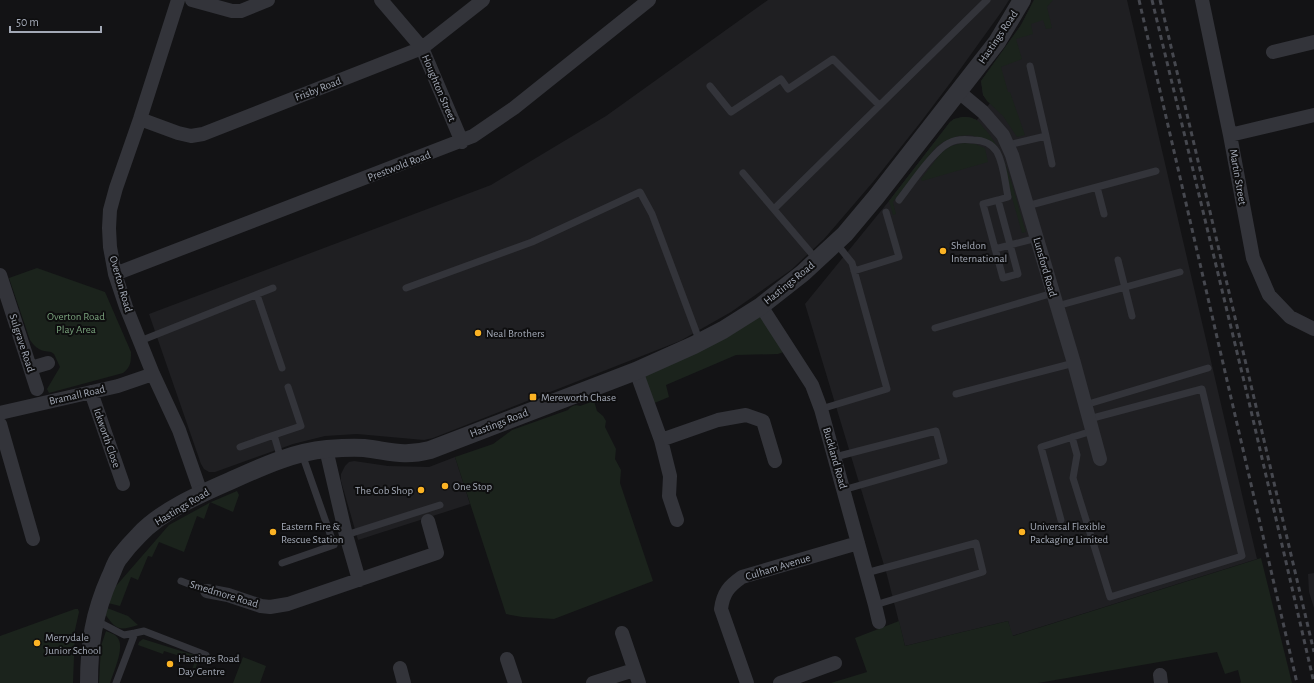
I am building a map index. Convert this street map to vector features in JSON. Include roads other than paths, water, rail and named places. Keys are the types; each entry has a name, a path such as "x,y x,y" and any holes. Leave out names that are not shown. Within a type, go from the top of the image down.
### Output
{"street":[{"name":"Overton Road","path":"178,0 140,120 116,188 110,210 108,228 110,248 126,307 153,374 179,430 201,493"},
{"path":"192,0 232,11 241,11 268,0"},
{"name":"Houghton Street","path":"381,0 422,48 462,142"},
{"name":"Frisby Road","path":"140,120 191,136 203,134 422,48 483,0"},
{"name":"Prestwold Road","path":"116,274 462,142 488,127 514,108 649,0"},
{"name":"Hastings Road","path":"89,683 89,655 95,620 106,587 118,559 140,534 164,515 201,493 281,460 302,453 326,449 364,448 398,454 416,453 437,447 636,371 700,342 723,330 761,306 803,273 845,234 876,197 997,42 1022,0"},
{"name":"Martin Street","path":"1202,0 1230,135 1253,258 1269,296 1290,317 1314,329"},
{"path":"1273,52 1314,42"},
{"name":"Lunsford Road","path":"959,92 983,112 1003,135 1012,155 1074,362 1100,459"},
{"path":"1230,135 1314,114"},
{"name":"Sulgrave Road","path":"0,275 38,389"},
{"name":"Buckland Road","path":"761,306 812,385 821,409 875,605 878,622"},
{"path":"31,368 48,363"},
{"path":"636,371 661,440 670,476 669,496 677,520"},
{"name":"Bramall Road","path":"0,413 118,386 153,374"},
{"name":"Ickworth Close","path":"91,392 123,484"},
{"path":"661,440 718,420 746,415 763,421 776,461"},
{"path":"0,424 34,539"},
{"path":"326,449 346,535 359,580"},
{"name":"Smedmore Road","path":"208,591 228,595 261,606 270,607 288,604 437,553 428,521"},
{"name":"Culham Avenue","path":"747,683 722,609 723,599 730,586 742,577 858,543"},
{"path":"593,683 636,676 622,633"},
{"path":"507,659 515,683"},
{"path":"780,683 835,663"},
{"path":"400,668 404,683"}],"lane":[{"path":"774,209 986,0"},
{"path":"710,86 731,112 781,79 788,89 832,59 879,105"},
{"path":"1030,66 1052,164"},
{"path":"1008,145 1046,136"},
{"path":"899,200 940,148 950,142 962,139 989,143 997,152 1002,167 1008,197 983,204 1003,278 1018,274 998,200"},
{"path":"1027,206 1156,171"},
{"path":"743,173 817,260"},
{"path":"1097,187 1104,214"},
{"path":"406,288 532,242 640,192 652,214 700,342"},
{"path":"854,271 899,257 886,212"},
{"path":"995,249 1037,238"},
{"path":"821,409 887,389 852,263 836,242"},
{"path":"1118,260 1132,316"},
{"path":"935,328 1055,300 1125,288 1180,272"},
{"path":"140,341 273,288"},
{"path":"257,294 282,368"},
{"path":"956,394 1074,362"},
{"path":"1085,404 1208,368"},
{"path":"240,447 301,426 288,387"},
{"path":"1061,520 1040,447 1072,437 1091,425 1202,389 1242,556 1110,597 1073,478 1077,455 1072,437"},
{"path":"835,457 936,431 944,461 843,490"},
{"path":"274,436 281,460"},
{"path":"282,563 334,545 302,453"},
{"path":"346,535 440,505"},
{"path":"866,573 976,543 983,572 875,605"},
{"name":"Smedmore Road","path":"181,581 208,591"},
{"path":"95,620 124,635 144,631 206,655"},
{"path":"116,683 135,633"}],"railway":[{"path":"1139,0 1297,683"},
{"path":"1152,0 1249,402 1314,683"},
{"path":"1160,0 1314,652"}],"place":[{"name":"Sheldon International","path":"943,251"},
{"name":"Neal Brothers","path":"478,333"},
{"name":"Mereworth Chase","path":"533,397"},
{"name":"One Stop","path":"445,486"},
{"name":"The Cob Shop","path":"421,490"},
{"name":"Eastern Fire & Rescue Station","path":"273,532"},
{"name":"Universal Flexible Packaging Limited","path":"1022,532"},
{"name":"Merrydale Junior School","path":"37,643"},
{"name":"Hastings Road Day Centre","path":"170,664"}],"park label":[{"name":"Overton Road Play Area","path":"76,322"}]}
